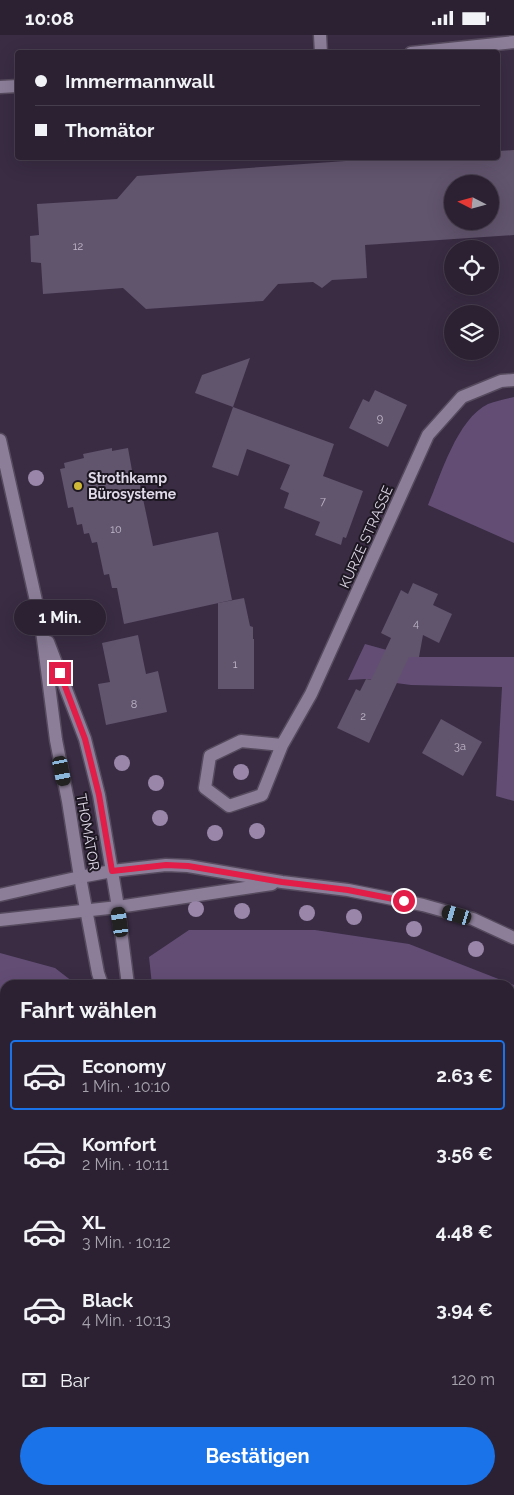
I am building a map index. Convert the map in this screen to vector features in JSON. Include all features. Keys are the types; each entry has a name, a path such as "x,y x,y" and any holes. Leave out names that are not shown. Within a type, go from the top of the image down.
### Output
{"street":[{"path":"320,35 321,50"},
{"path":"439,50 514,42"},
{"path":"0,87 15,86"},
{"name":"KURZE STRASSE","path":"282,745 241,741 210,756 206,788 229,806 262,795 282,745 312,694 428,435 462,397 501,381 514,380"},
{"name":"THOMÄTOR","path":"0,440 41,623 56,740 100,980"},
{"name":"THOMÄTOR","path":"41,623 85,739 99,795 118,907 127,980"},
{"path":"0,895 112,871 166,865 188,866 282,882 348,890 423,905 473,919 514,938"},
{"path":"0,920 118,907 282,882"}],"shaded area":[{"path":"514,397 514,543 428,505 451,449 467,422 477,411 488,404"},
{"path":"365,644 412,657 514,657 514,801 496,796 502,687 411,685 366,679 348,680"},
{"path":"189,930 315,930 409,944 501,980 151,980 149,957"},
{"path":"0,953 55,968 71,980 0,980"}],"building":[{"path":"514,150 514,235 365,245 367,278 332,280 322,288 313,282 278,284 263,301 146,309 123,288 43,294 41,263 31,262 30,236 39,235 37,204 117,199 137,176 360,160 500,160 500,151"},
{"path":"250,358 233,407 195,393 202,375"},
{"path":"375,390 407,405 388,447 349,428 363,399 369,402"},
{"path":"233,407 334,444 323,476 363,491 346,538 343,537 341,545 315,535 320,522 284,508 289,493 280,489 290,465 247,449 238,476 212,467"},
{"path":"112,448 112,451 128,448 133,476 138,475 153,546 218,532 232,600 124,624 117,588 112,588 109,574 104,575 97,542 92,543 89,533 84,534 82,524 77,525 73,507 68,508 60,469 65,468 64,463 84,458 83,454"},
{"path":"413,583 438,594 433,605 452,614 439,643 423,635 419,657 409,657 369,743 337,728 356,689 360,691 366,679 371,680 391,638 381,633 401,590 408,594"},
{"path":"244,598 250,626 253,627 254,689 218,689 218,603"},
{"path":"138,635 146,674 158,671 167,712 106,725 98,684 110,682 102,643"},
{"path":"441,719 482,742 463,776 422,753"}],"place":[{"name":"Strothkamp Bürosysteme","path":"78,486"}],"route":[{"path":"60,673 85,739 99,795 112,871 166,865 188,866 282,882 348,890 404,901"}]}
